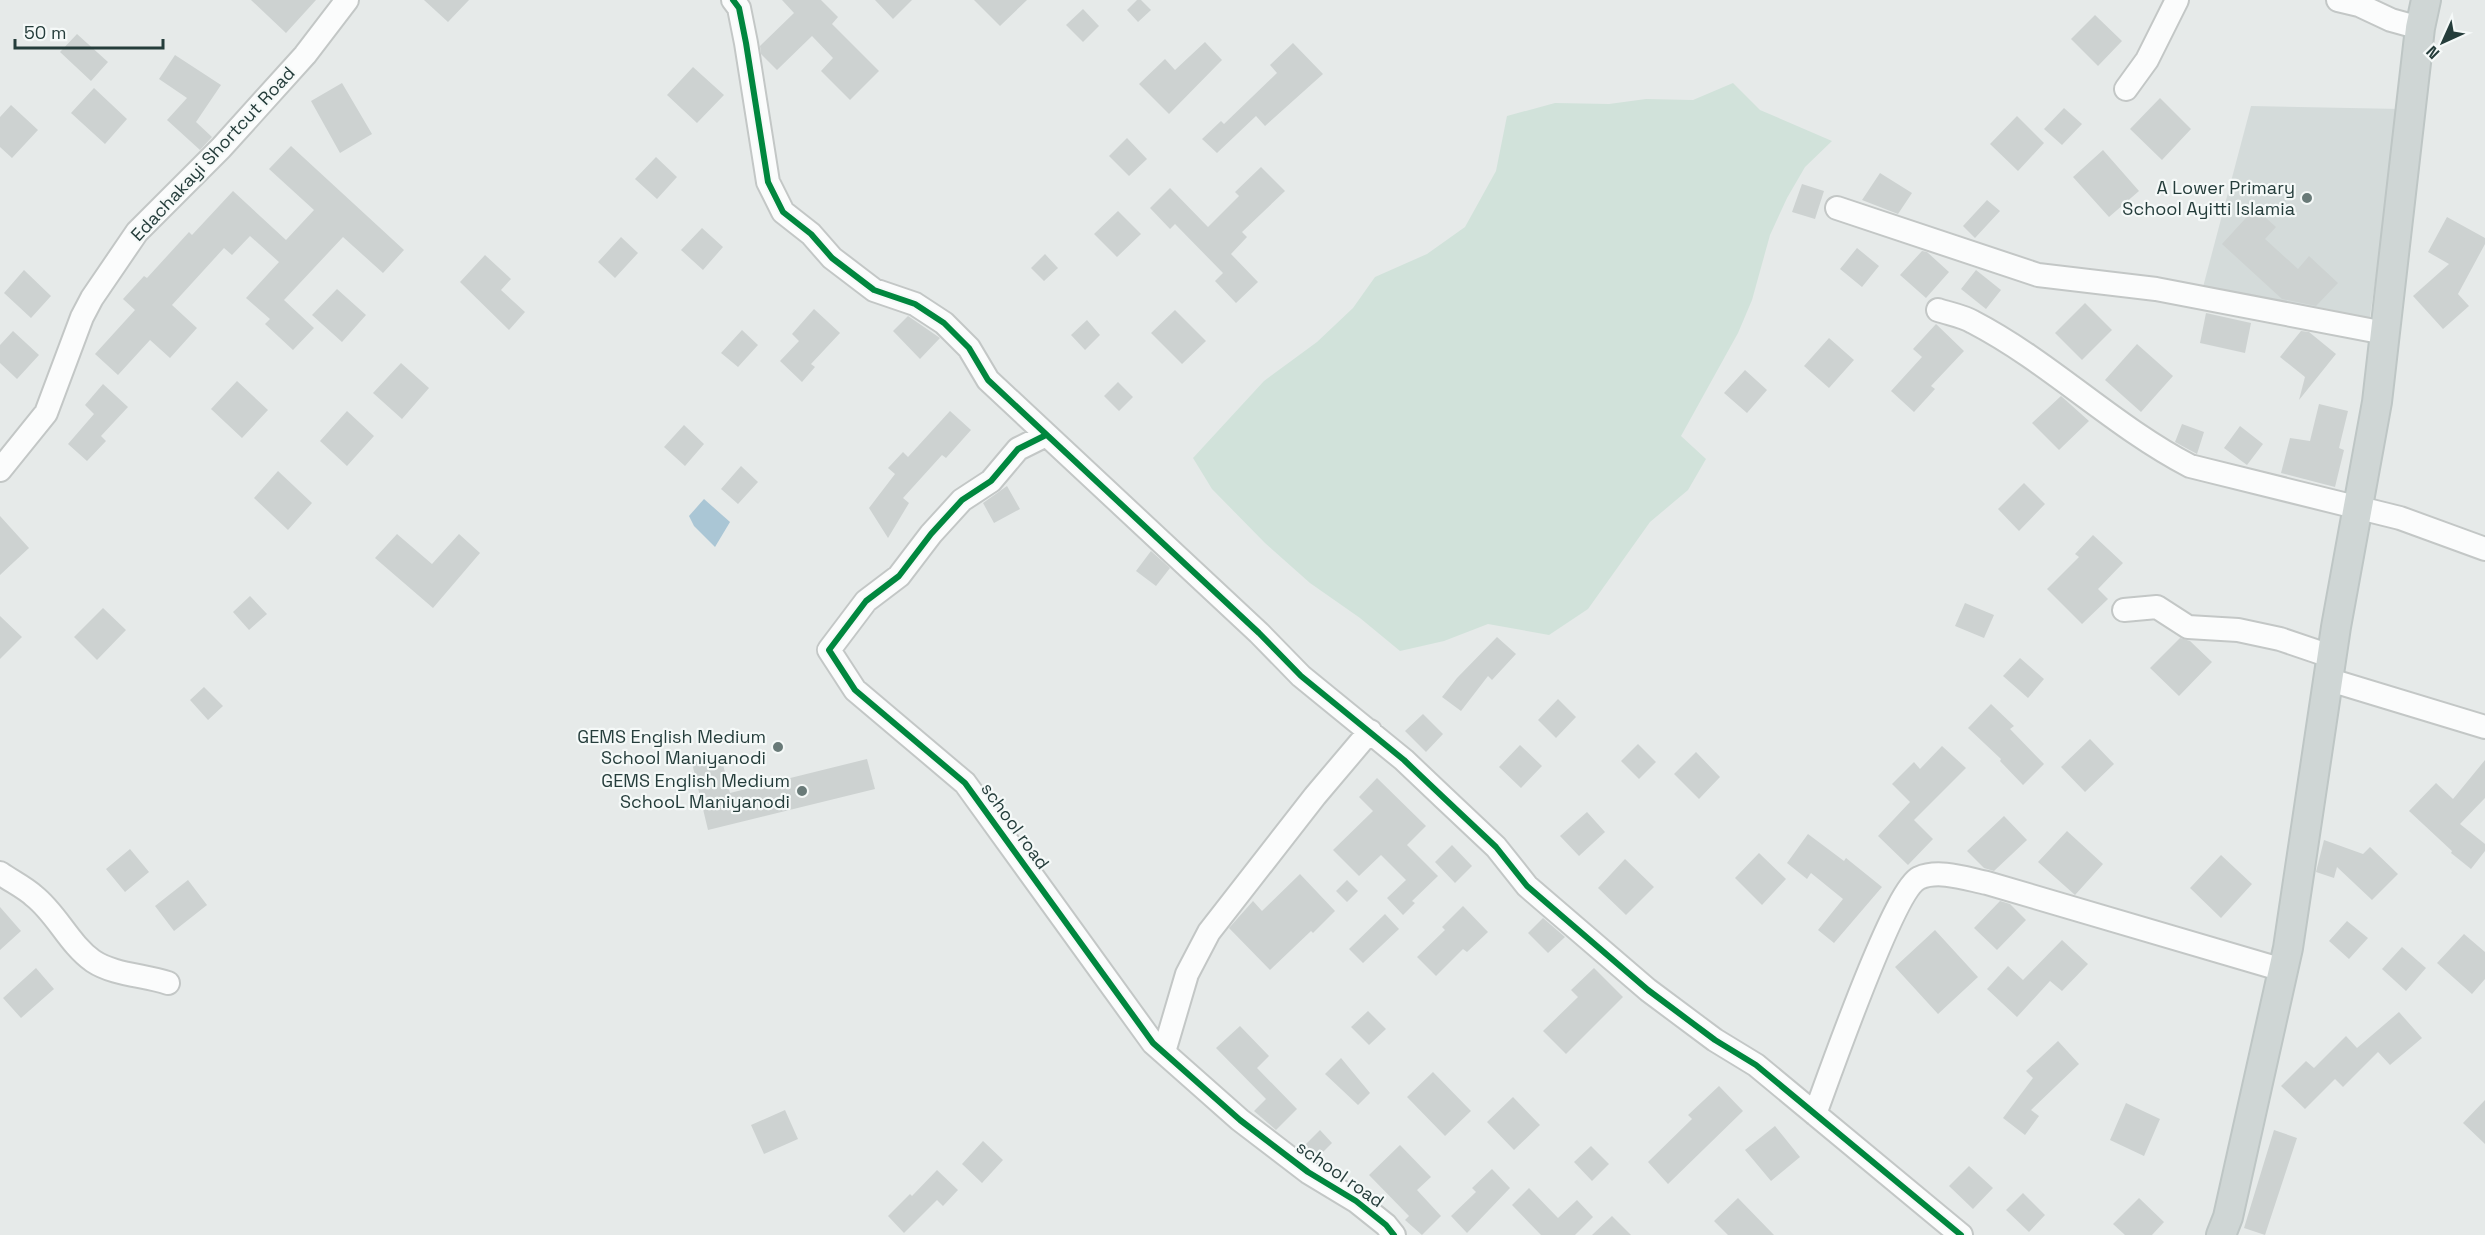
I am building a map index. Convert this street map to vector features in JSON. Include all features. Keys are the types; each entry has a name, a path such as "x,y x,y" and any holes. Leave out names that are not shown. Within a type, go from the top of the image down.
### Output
{"main road":[{"path":"2221,1235 2228,1217 2283,970 2332,669 2336,627 2377,402 2420,28 2426,0"}],"street":[{"name":"Edachakayi Shortcut Road","path":"0,470 46,413 82,317 92,298 137,232 236,131 305,55 347,0"},
{"path":"733,0 739,8 744,32 768,182 783,212 811,234 832,258 874,290 915,304 944,323 969,348 987,380 1259,633 1300,676 1404,760 1496,847 1527,886 1648,990 1715,1040 1756,1065 1961,1235"},
{"path":"2126,89 2147,60 2177,0"},
{"path":"2338,0 2359,5 2391,20 2420,28"},
{"path":"1838,208 2038,275 2156,289 2385,333"},
{"path":"1938,310 1971,321 2014,347 2163,452 2190,466 2400,518 2485,549"},
{"name":"school road","path":"1046,435 1018,449 991,481 962,500 931,534 899,576 866,601 829,650 855,690 965,783 1153,1043 1240,1120 1308,1172 1356,1201 1386,1225 1394,1235"},
{"path":"2124,610 2157,607 2188,627 2248,633 2280,639 2332,669 2485,727"},
{"path":"1164,1052 1187,974 1209,932 1315,796 1370,731"},
{"path":"0,873 35,897 94,961 115,970 168,983"},
{"path":"1815,1114 1860,993 1904,899 1918,879 1935,875 1987,883 2283,970"}],"shaded area":[{"path":"1733,83 1760,110 1832,141 1805,167 1787,198 1770,235 1752,300 1738,333 1681,436 1706,459 1688,490 1650,522 1588,609 1549,635 1488,624 1444,641 1400,651 1360,618 1310,583 1265,543 1212,489 1193,458 1264,381 1317,342 1353,308 1375,277 1427,254 1465,227 1496,171 1507,116 1555,103 1609,104 1646,99 1693,100"},
{"name":"A Lower Primary School Ayitti Islamia","path":"2251,106 2401,109 2369,323 2203,287"}],"water":[{"path":"704,499 730,522 715,547 694,526 689,516"}],"building":[{"path":"251,0 316,0 286,33"},
{"path":"424,0 469,0 448,22"},
{"path":"782,0 821,0 838,17 832,24 879,71 850,100 821,71 833,58 812,36 777,70 761,54 760,46 794,13"},
{"path":"875,0 912,0 893,19"},
{"path":"974,0 1027,0 1000,26"},
{"path":"1137,0 1141,0 1151,10 1138,22 1127,10"},
{"path":"1083,9 1099,26 1083,42 1066,25"},
{"path":"2095,15 2122,41 2098,66 2071,39"},
{"path":"77,34 108,62 91,81 60,52"},
{"path":"1205,42 1222,60 1169,114 1139,84 1165,59 1175,70"},
{"path":"1293,43 1323,74 1265,126 1256,116 1217,153 1202,139 1221,121 1224,124 1277,73 1270,65"},
{"path":"175,55 221,85 196,122 212,137 200,150 167,120 187,98 159,79"},
{"path":"693,67 724,95 697,123 667,95"},
{"path":"342,83 372,134 340,153 311,101"},
{"path":"94,88 127,119 105,144 71,113"},
{"path":"2160,98 2191,129 2162,160 2130,129"},
{"path":"11,105 38,130 12,158 0,147 0,117"},
{"path":"2064,108 2082,124 2062,145 2044,129"},
{"path":"2017,116 2044,143 2018,171 1990,144"},
{"path":"1127,138 1147,159 1129,176 1109,156"},
{"path":"291,146 404,250 383,273 343,237 284,300 314,328 293,350 265,324 270,319 246,298 279,262 250,236 232,255 224,248 172,305 197,328 170,358 150,340 118,375 95,354 135,310 123,299 144,276 147,278 189,232 192,235 233,191 286,240 314,210 269,169"},
{"path":"2103,150 2139,191 2109,217 2073,177"},
{"path":"656,157 677,177 657,199 635,179"},
{"path":"1261,167 1285,191 1242,232 1247,237 1231,254 1258,282 1236,303 1215,281 1223,273 1175,224 1170,229 1150,208 1170,188 1208,227 1239,196 1235,192"},
{"path":"1880,173 1912,193 1898,214 1862,200"},
{"path":"1802,184 1824,191 1815,219 1792,212"},
{"path":"1987,200 2000,211 1975,238 1963,226"},
{"name":"A Lower Primary School Ayitti Islamia","path":"2255,208 2276,227 2265,239 2298,269 2309,256 2338,283 2316,306 2282,299 2222,244"},
{"path":"1118,211 1141,234 1117,257 1094,234"},
{"path":"2447,217 2485,238 2485,244 2458,294 2469,306 2443,329 2413,296 2449,264 2428,252"},
{"path":"702,228 723,247 703,270 681,250"},
{"path":"621,237 638,253 615,278 598,262"},
{"path":"1857,248 1879,266 1862,287 1840,269"},
{"path":"1922,251 1927,252 1949,272 1926,298 1900,275"},
{"path":"1045,254 1058,268 1044,281 1031,268"},
{"path":"485,255 511,279 501,290 525,312 509,330 460,282"},
{"path":"24,270 51,296 31,318 4,293"},
{"path":"1976,270 2001,290 1986,309 1961,289"},
{"path":"337,289 366,315 342,342 312,315"},
{"path":"2085,303 2112,330 2082,360 2055,333"},
{"path":"814,309 840,333 811,364 815,367 802,382 780,361 799,341 792,334"},
{"path":"1175,310 1206,341 1182,364 1151,333"},
{"path":"2206,313 2251,323 2245,353 2200,343"},
{"path":"908,316 940,338 920,359 893,331"},
{"path":"1087,320 1100,335 1085,350 1071,335"},
{"path":"1936,324 1964,351 1931,386 1935,389 1914,412 1891,391 1922,357 1913,349"},
{"path":"742,330 758,345 738,367 721,353"},
{"path":"13,331 39,355 17,379 0,363 0,345"},
{"path":"2301,331 2309,332 2336,354 2299,400 2305,377 2280,357"},
{"path":"1829,338 1854,360 1829,388 1804,366"},
{"path":"2137,344 2173,376 2141,412 2105,380"},
{"path":"401,363 429,388 402,419 373,393"},
{"path":"1745,370 1767,390 1747,413 1724,393"},
{"path":"237,381 268,410 242,438 211,409"},
{"path":"1118,382 1133,397 1119,411 1104,396"},
{"path":"103,384 128,407 101,436 106,441 87,461 68,444 94,414 85,405"},
{"path":"2061,396 2089,421 2059,450 2032,423"},
{"path":"2319,404 2348,411 2339,448 2344,450 2335,487 2281,473 2290,438 2310,441"},
{"path":"347,411 374,436 347,466 320,441"},
{"path":"950,411 971,430 946,458 942,455 903,498 909,503 888,538 869,508 895,474 888,468 903,452 908,457"},
{"path":"2182,424 2204,432 2197,454 2175,442"},
{"path":"684,425 704,444 685,466 664,447"},
{"path":"2240,426 2263,444 2247,465 2224,448"},
{"path":"741,466 758,482 738,504 721,489"},
{"path":"278,471 312,503 288,530 254,498"},
{"path":"2024,483 2045,504 2019,531 1998,509"},
{"path":"1007,486 1020,509 994,523 983,503"},
{"path":"0,516 29,548 0,575"},
{"path":"397,534 432,564 459,534 480,553 433,608 375,558"},
{"path":"2093,535 2123,563 2098,589 2108,599 2082,624 2047,589 2079,557 2075,554"},
{"path":"1151,551 1170,568 1156,586 1136,571"},
{"path":"250,596 267,614 249,630 233,612"},
{"path":"1965,603 1994,615 1984,638 1955,626"},
{"path":"103,608 126,630 97,660 74,637"},
{"path":"0,616 22,637 0,659"},
{"path":"1497,637 1516,654 1492,680 1488,676 1461,711 1442,697"},
{"path":"2180,638 2190,641 2212,662 2179,696 2150,668"},
{"path":"2020,658 2044,679 2028,698 2003,676"},
{"path":"204,687 223,706 208,720 190,700"},
{"path":"1558,699 1576,717 1556,738 1538,720"},
{"path":"1991,704 2014,726 2010,729 2044,764 2023,785 2000,761 2001,759 1968,728"},
{"path":"1423,714 1443,734 1426,752 1405,731"},
{"path":"2090,739 2114,764 2085,792 2061,767"},
{"path":"1638,744 1656,762 1639,779 1621,761"},
{"path":"1520,745 1542,766 1521,788 1499,767"},
{"path":"1942,746 1966,768 1914,820 1933,839 1908,865 1878,836 1910,802 1892,784 1914,762 1920,769"},
{"path":"1696,752 1720,777 1699,799 1674,774"},
{"name":"GEMS English Medium SchooL Maniyanodi","path":"721,756 730,793 867,759 875,789 708,830 692,763"},
{"path":"2485,760 2485,798 2460,824 2485,844 2485,851 2471,869 2451,853 2452,851 2409,811 2436,783 2453,799"},
{"path":"1377,778 1426,826 1407,845 1438,876 1412,901 1415,903 1403,915 1387,898 1406,880 1381,855 1359,876 1333,850 1373,811 1359,797"},
{"path":"1587,812 1605,832 1579,856 1560,836"},
{"path":"2004,816 2027,840 1994,871 1984,868 1967,851"},
{"path":"2067,831 2103,864 2075,895 2038,862"},
{"path":"1808,834 1844,861 1846,858 1882,887 1834,943 1818,930 1843,899 1811,873 1807,879 1787,863"},
{"path":"2324,840 2363,854 2370,847 2398,874 2372,900 2337,867 2334,878 2316,872"},
{"path":"1452,845 1472,866 1455,883 1435,862"},
{"path":"130,849 149,872 125,892 106,869"},
{"path":"1759,853 1786,879 1762,905 1735,878"},
{"path":"2221,855 2252,884 2221,918 2190,888"},
{"path":"1625,859 1654,887 1626,915 1598,888"},
{"path":"1300,874 1335,911 1270,970 1229,928 1253,901 1262,911"},
{"path":"188,880 207,905 174,931 155,906"},
{"path":"1347,880 1358,891 1347,902 1336,891"},
{"path":"2000,901 2010,904 2026,920 1997,950 1974,928"},
{"path":"1463,906 1488,932 1467,952 1463,949 1436,976 1417,957 1445,930 1442,927"},
{"path":"0,907 21,931 0,950"},
{"path":"1385,914 1399,929 1363,963 1349,949"},
{"path":"1543,918 1565,937 1548,953 1528,933"},
{"path":"2347,921 2368,938 2349,959 2329,941"},
{"path":"1935,930 1978,977 1938,1014 1895,967"},
{"path":"2464,934 2485,952 2485,979 2472,994 2437,963"},
{"path":"2062,940 2088,964 2062,991 2050,981 2017,1017 1987,989 2008,966 2023,980"},
{"path":"2402,947 2426,968 2406,991 2382,969"},
{"path":"36,968 54,989 21,1018 3,998"},
{"path":"1594,968 1623,997 1566,1054 1543,1031 1578,997 1571,990"},
{"path":"1368,1011 1386,1029 1369,1045 1351,1027"},
{"path":"2399,1012 2422,1038 2390,1065 2378,1052 2343,1087 2335,1079 2305,1109 2281,1086 2306,1061 2314,1068 2346,1036 2357,1048"},
{"path":"1240,1026 1269,1056 1257,1068 1297,1109 1276,1130 1254,1111 1266,1099 1216,1048"},
{"path":"2058,1041 2079,1064 2031,1110 2039,1116 2025,1135 2003,1118 2033,1078 2026,1071"},
{"path":"1341,1058 1370,1093 1358,1105 1325,1074"},
{"path":"1433,1072 1471,1111 1445,1136 1407,1097"},
{"path":"1719,1086 1743,1111 1668,1184 1648,1162 1692,1119 1688,1115"},
{"path":"1513,1097 1540,1125 1514,1150 1487,1122"},
{"path":"2485,1100 2485,1144 2463,1123"},
{"path":"2126,1103 2160,1119 2144,1156 2110,1140"},
{"path":"785,1110 798,1139 764,1154 751,1125"},
{"path":"1775,1126 1800,1157 1771,1181 1745,1150"},
{"path":"1320,1130 1332,1143 1316,1159 1304,1146"},
{"path":"2274,1130 2297,1138 2265,1235 2244,1228"},
{"path":"983,1141 1003,1160 982,1183 962,1164"},
{"path":"1400,1145 1431,1177 1417,1190 1441,1216 1422,1235 1405,1220 1409,1216 1369,1175"},
{"path":"1591,1146 1609,1164 1592,1181 1574,1162"},
{"path":"1969,1166 1993,1188 1973,1209 1949,1186"},
{"path":"1492,1169 1510,1188 1467,1233 1451,1216 1476,1192 1472,1188"},
{"path":"937,1170 958,1190 943,1206 937,1200 904,1233 888,1216 910,1194 912,1196"},
{"path":"1529,1188 1558,1218 1577,1200 1593,1217 1575,1235 1541,1235 1512,1205"},
{"path":"2023,1193 2045,1215 2029,1232 2006,1210"},
{"path":"1738,1198 1774,1235 1728,1235 1714,1221"},
{"path":"2139,1198 2164,1222 2152,1235 2125,1235 2113,1224"},
{"path":"1612,1216 1631,1235 1592,1235"}],"cycle path":[{"path":"733,0 739,8 746,43 768,182 783,212 811,234 832,258 874,290 915,304 944,323 969,348 988,380 1259,633 1301,676 1404,760 1496,847 1527,886 1648,990 1715,1040 1756,1065 1961,1235"},
{"path":"1046,435 1018,449 991,481 962,500 931,534 899,576 866,601 829,650 855,690 965,783 1153,1043 1240,1120 1308,1172 1356,1201 1386,1225 1394,1235"}],"place":[{"name":"A Lower Primary School Ayitti Islamia","path":"2307,198"},
{"name":"GEMS English Medium School Maniyanodi","path":"778,747"},
{"name":"GEMS English Medium SchooL Maniyanodi","path":"802,791"}]}
